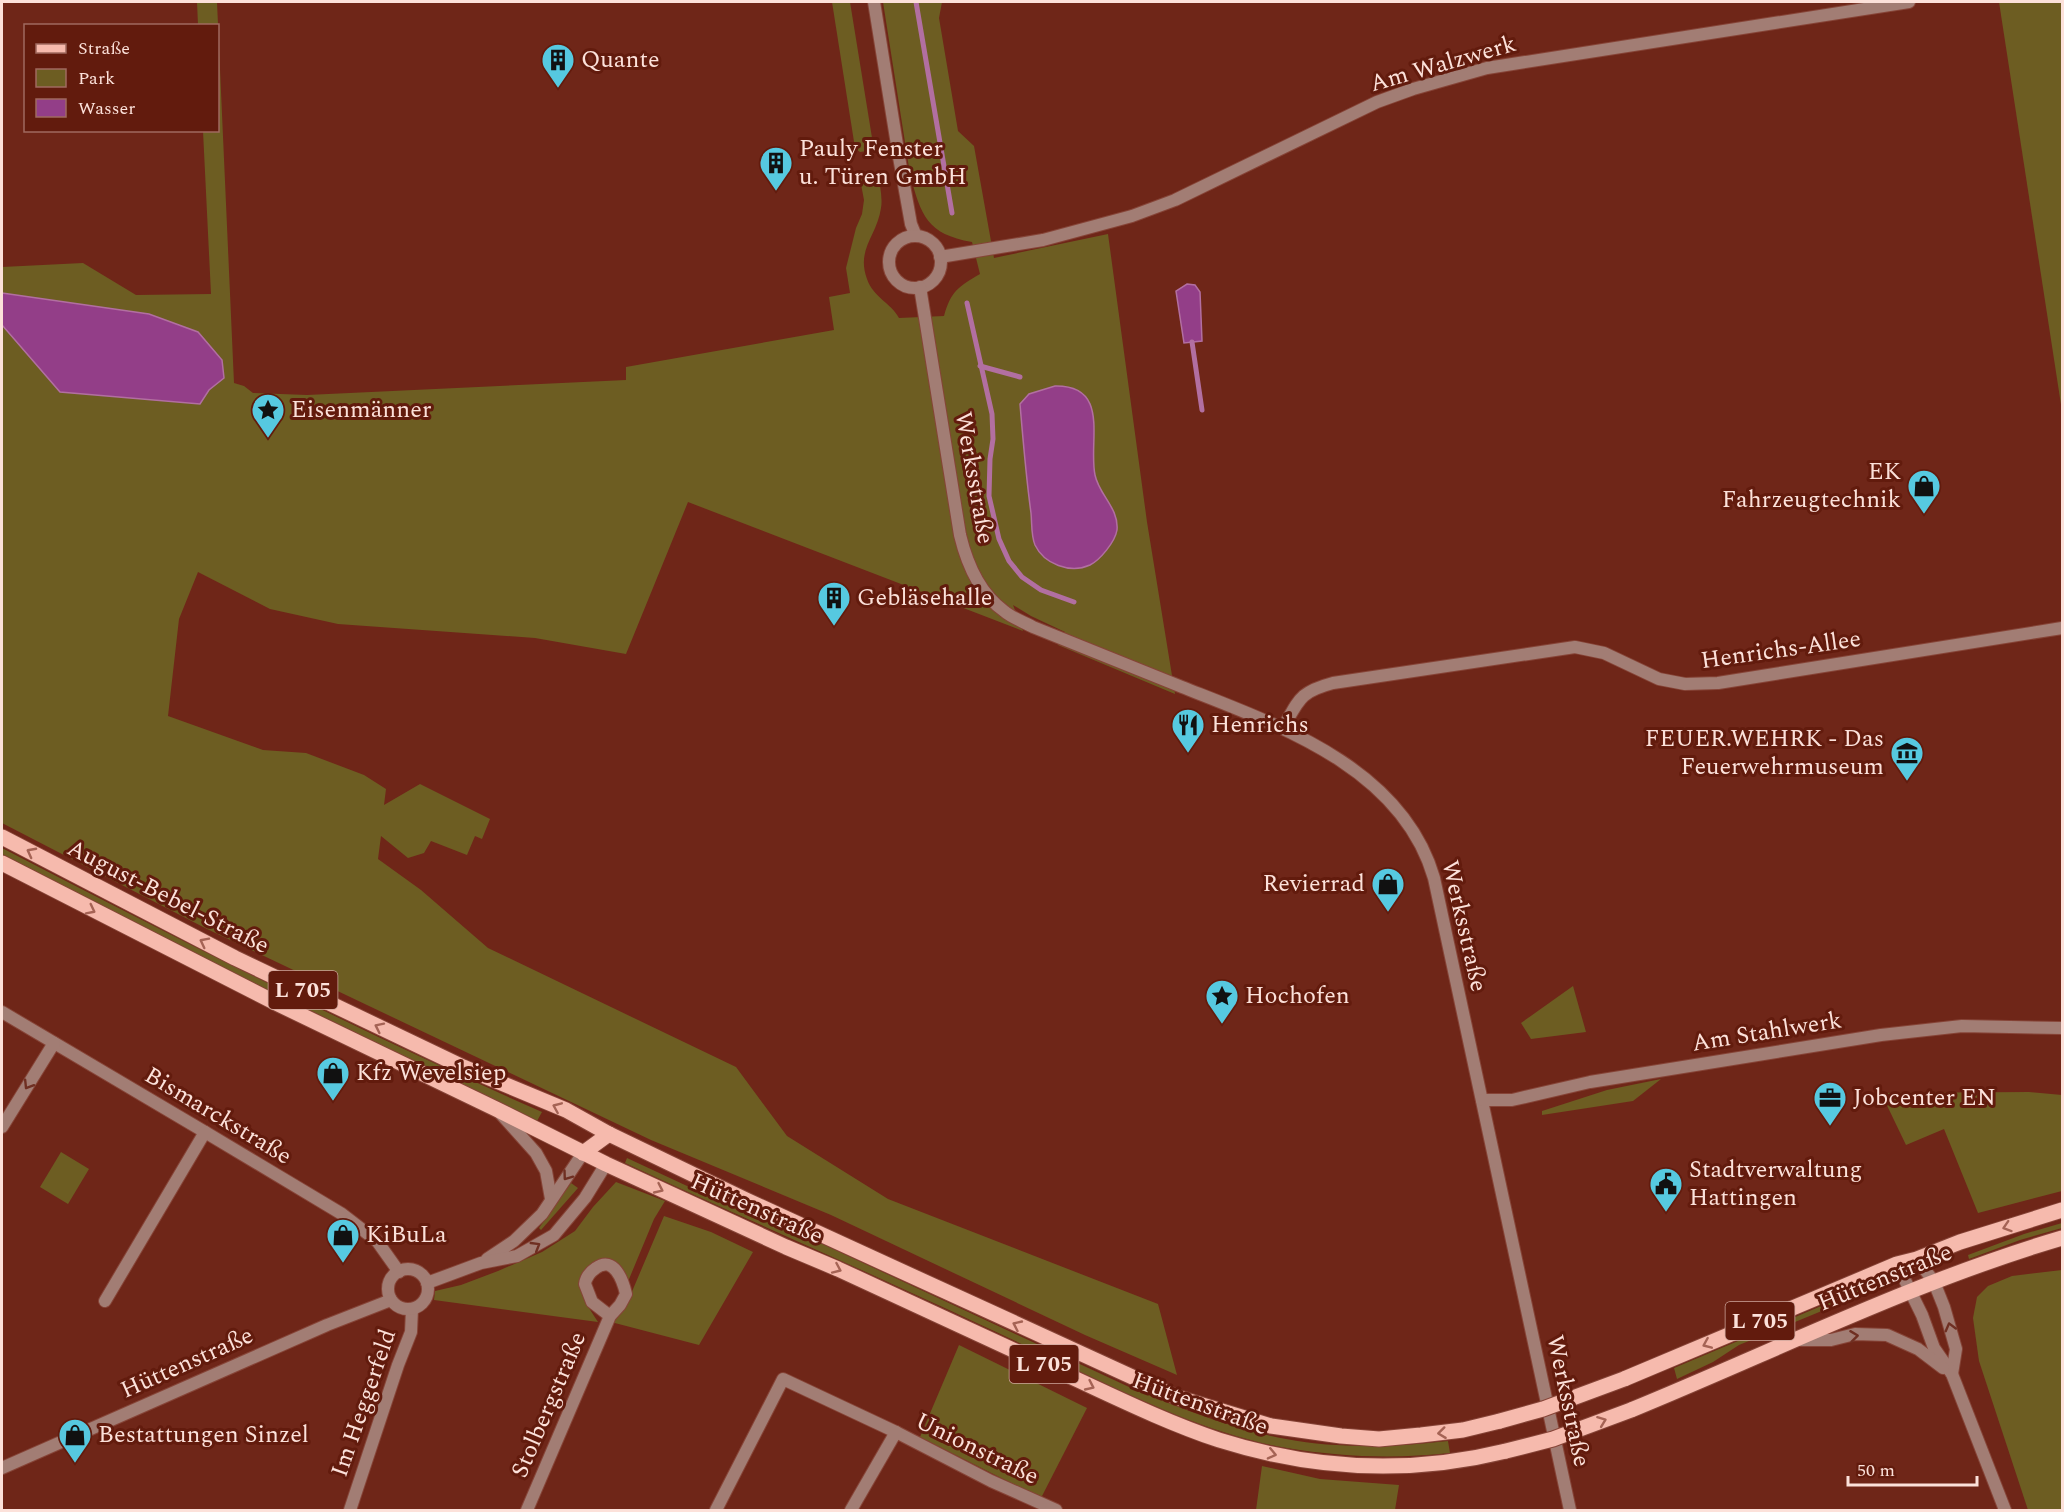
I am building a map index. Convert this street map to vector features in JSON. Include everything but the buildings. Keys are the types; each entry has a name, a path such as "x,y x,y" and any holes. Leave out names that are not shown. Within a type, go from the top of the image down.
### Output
{"main road":[{"name":"August-Bebel-Straße","path":"2,837 235,958 463,1067 566,1110 609,1134"},
{"name":"August-Bebel-Straße","path":"2,863 276,1003 606,1164"},
{"path":"583,1153 609,1134"},
{"path":"606,1164 609,1134"},
{"name":"Hüttenstraße","path":"609,1134 746,1200 1176,1397 1238,1418 1303,1432 1379,1439 1463,1430 1551,1407 1624,1379 1897,1264 2062,1210"},
{"name":"Hüttenstraße","path":"606,1164 1152,1414 1217,1439 1280,1456 1339,1465 1379,1468 1467,1460 1553,1439 1631,1410 1796,1340 1841,1318 2020,1250 2062,1238"}],"street":[{"path":"874,2 898,157 911,224 916,236"},
{"name":"Am Walzwerk","path":"940,257 1043,240 1132,216 1185,195 1377,102 1487,68 1909,2"},
{"path":"916,236 932,242 940,257 940,267 936,276 929,283 920,287 903,285 891,272 889,264 890,255 899,241 916,236"},
{"name":"Werksstraße","path":"920,287 960,535 975,579 987,595 1004,611 1033,627 1283,728 1325,752 1373,786 1404,816 1429,858 1570,1510"},
{"name":"Henrichs-Allee","path":"1283,728 1301,697 1312,689 1344,681 1575,647 1604,653 1659,679 1685,684 1718,683 2062,628"},
{"name":"Bismarckstraße","path":"2,1012 360,1227 386,1250 399,1272"},
{"name":"Am Stahlwerk","path":"1482,1100 1512,1100 1590,1082 1881,1035 1962,1026 2062,1028"},
{"path":"2,1127 54,1043"},
{"name":"August-Bebel-Straße","path":"496,1109 536,1153 546,1171 551,1199"},
{"path":"105,1301 205,1132"},
{"path":"481,1263 526,1231 583,1153"},
{"path":"427,1283 481,1263 517,1256 554,1235 585,1198 606,1164"},
{"path":"1917,1259 1934,1282 1944,1307 1956,1349 1952,1374"},
{"path":"1897,1264 1922,1315 1934,1348 1952,1374 2005,1510"},
{"path":"407,1269 416,1271 423,1275 427,1283 426,1299 412,1309 400,1308 391,1300 388,1287 391,1278 399,1272 407,1269"},
{"name":"Hüttenstraße","path":"2,1468 327,1325 391,1300"},
{"name":"Im Heggerfeld","path":"350,1510 411,1332 412,1309"},
{"name":"Stolbergstraße","path":"527,1510 610,1316"},
{"path":"1796,1340 1831,1340 1855,1334 1887,1335 1918,1349 1952,1374"},
{"path":"716,1510 783,1379 896,1432"},
{"name":"Unionstraße","path":"851,1510 896,1432 991,1481 1056,1510"}],"green space":[{"path":"197,2 217,2 218,24 198,24"},
{"path":"832,2 850,2 874,150 860,152 855,148"},
{"path":"883,2 942,2 939,18 958,131 974,146 994,258 1108,234 1147,522 1175,694 1058,645 1065,632 1013,605 1023,631 688,502 626,654 535,638 338,624 270,609 198,572 179,619 168,716 263,750 306,753 364,775 386,789 384,805 420,784 490,819 482,839 475,836 467,855 431,841 424,853 408,858 381,836 378,859 421,890 488,948 736,1067 787,1136 888,1199 1158,1304 1177,1375 1085,1335 831,1215 651,1140 207,929 2,823 2,267 83,263 136,295 211,294 203,132 219,132 219,47 234,383 244,386 253,393 307,395 626,380 626,367 834,330 829,297 850,293 846,268 862,214 864,200 860,179 864,174 878,171 881,208 864,259 867,279 899,318 944,316 956,290 980,274 972,242 957,239 936,228 928,221 918,201 910,174"},
{"path":"1999,2 2062,2 2062,411"},
{"path":"2,848 337,1017 542,1112 537,1121 221,967 2,854"},
{"path":"1573,986 1586,1032 1531,1039 1521,1023"},
{"path":"1661,1079 1633,1101 1542,1115 1542,1111 1607,1090"},
{"path":"2029,1092 2062,1095 2062,1191 1978,1213 1944,1129 1906,1145 1881,1093"},
{"path":"61,1152 89,1169 68,1204 40,1187"},
{"path":"627,1158 715,1199 801,1234 1129,1387 1206,1417 1266,1435 1326,1444 1387,1446 1448,1441 1450,1453 1368,1456 1328,1453 1261,1443 1210,1428 1135,1397 625,1163"},
{"path":"616,1182 665,1201 654,1219 627,1284 621,1266 608,1259 586,1270 581,1277 582,1293 598,1322 434,1300 435,1291 461,1285 498,1271 542,1252 575,1231"},
{"path":"571,1183 578,1188 541,1230 539,1228"},
{"path":"664,1216 711,1232 753,1252 699,1345 611,1322 628,1301"},
{"path":"2062,1223 2062,1228 2020,1240 1969,1259 1968,1255 2024,1234"},
{"path":"2062,1270 2062,1510 2028,1510 1979,1361 1973,1318 1977,1297 1988,1286 2012,1276"},
{"path":"1878,1282 1880,1287 1739,1345 1713,1362 1677,1379 1674,1368"},
{"path":"959,1345 1087,1408 1041,1498 920,1437"},
{"path":"1262,1466 1320,1479 1399,1485 1395,1510 1256,1510"}],"water":[{"path":"1187,284 1195,285 1200,292 1202,341 1184,343 1176,291"},
{"path":"2,293 149,314 198,332 222,360 224,378 209,390 200,404 60,392 2,325"},
{"path":"1055,386 1073,388 1084,395 1090,405 1094,432 1095,475 1117,522 1116,535 1106,550 1094,563 1082,568 1066,568 1051,562 1039,552 1033,538 1020,404 1029,394"}],"waterway":[{"path":"916,2 952,213"},
{"path":"967,303 992,414 993,439 989,496 999,539 1009,561 1022,577 1041,590 1074,602"},
{"path":"1192,342 1202,410"},
{"path":"980,366 1020,377"}],"place":[{"name":"Quante","path":"558,89"},
{"name":"Pauly Fenster u. Türen GmbH","path":"776,192"},
{"name":"Eisenmänner","path":"268,439"},
{"name":"EK Fahrzeugtechnik","path":"1924,515"},
{"name":"Gebläsehalle","path":"834,627"},
{"name":"Henrichs","path":"1188,754"},
{"name":"FEUER.WEHRK - Das Feuerwehrmuseum","path":"1907,782"},
{"name":"Revierrad","path":"1388,913"},
{"name":"Hochofen","path":"1222,1025"},
{"name":"Kfz Wevelsiep","path":"333,1102"},
{"name":"Jobcenter EN","path":"1830,1127"},
{"name":"Stadtverwaltung Hattingen","path":"1666,1213"},
{"name":"KiBuLa","path":"343,1264"},
{"name":"Bestattungen Sinzel","path":"75,1464"}]}
